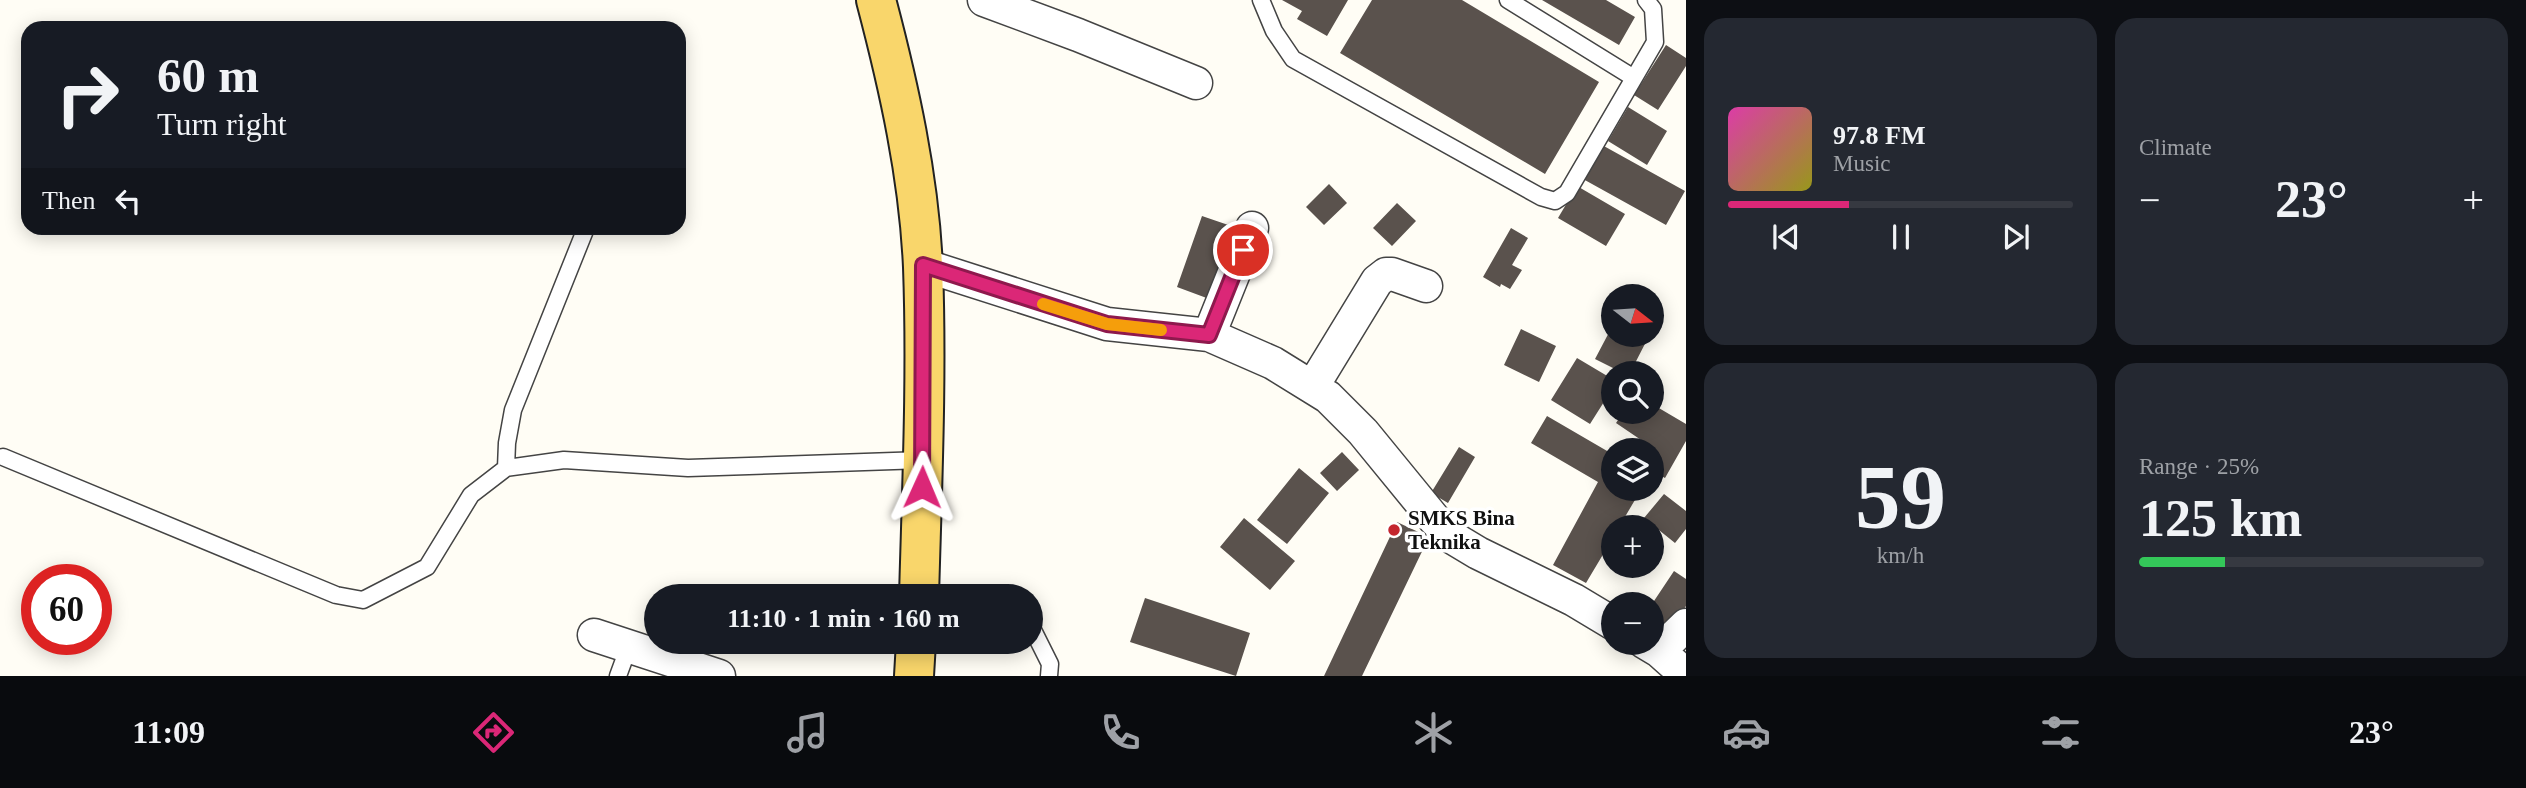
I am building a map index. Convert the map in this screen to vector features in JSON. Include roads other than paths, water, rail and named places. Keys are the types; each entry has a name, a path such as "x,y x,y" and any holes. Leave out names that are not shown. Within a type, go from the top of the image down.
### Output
{"main road":[{"path":"876,0 901,103 912,167 923,265 923,460 919,584"},
{"path":"914,676 915,654"}],"street":[{"path":"984,0 1078,34 1195,83"},
{"path":"1209,335 1252,228"},
{"path":"923,265 1107,324 1209,335 1250,351 1328,397 1363,432 1453,538 1478,554 1574,600 1601,616"},
{"path":"1313,386 1377,281 1386,274 1392,274 1426,286"},
{"path":"1664,639 1686,625"},
{"path":"594,635 719,676"},
{"path":"1662,655 1686,675"}],"lane":[{"path":"1261,0 1274,31 1293,59 1541,197 1555,201 1567,193 1655,42 1653,9 1646,0"},
{"path":"1508,0 1634,78"},
{"path":"506,468 513,410 583,235"},
{"path":"3,457 337,596 363,600 427,567 471,495 506,468 564,460 688,468 923,460"},
{"path":"618,676 629,646"},
{"path":"1043,650 1050,664 1049,676"}],"place":[{"name":"SMKS Bina Teknika","path":"1394,530"}]}
